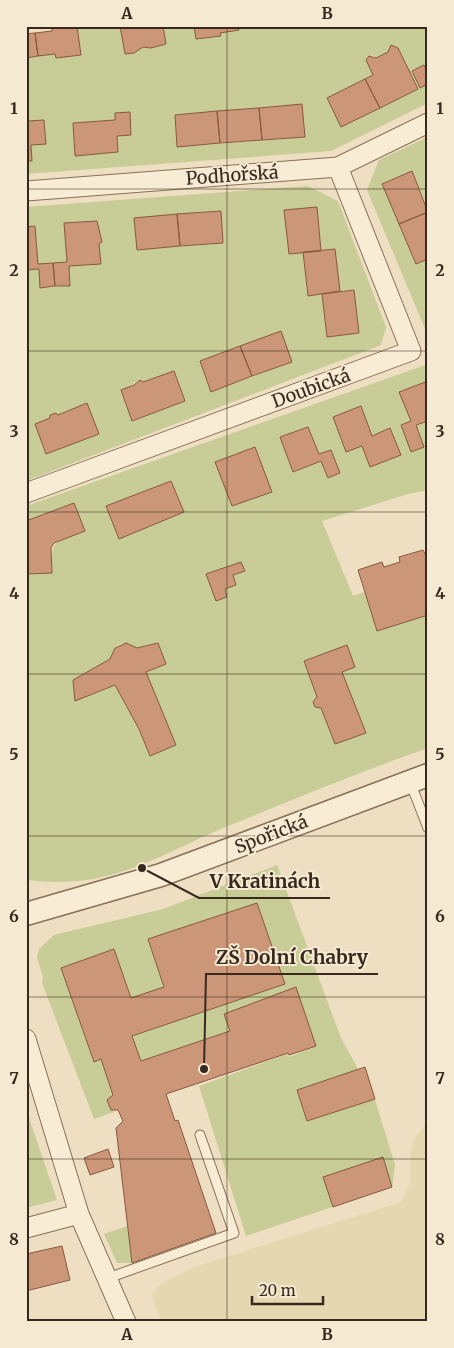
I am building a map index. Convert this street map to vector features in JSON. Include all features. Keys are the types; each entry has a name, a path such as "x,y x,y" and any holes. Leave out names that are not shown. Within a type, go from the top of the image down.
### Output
{"street":[{"name":"Podhořská","path":"26,191 338,167 428,123"},
{"name":"Doubická","path":"26,493 411,351 338,167"},
{"name":"Spořická","path":"26,914 161,875 419,778"},
{"path":"26,1039 79,1214 126,1322"},
{"path":"26,1228 79,1214"}],"lane":[{"path":"419,778 428,828"},
{"path":"108,1278 234,1233 200,1135"}],"shaded area":[{"path":"428,1122 428,1322 162,1322 155,1307 152,1293 164,1282 197,1266 401,1202 410,1183 410,1156 415,1137"}],"green space":[{"path":"77,26 120,26 125,54 134,53 143,47 151,48 165,44 163,26 194,26 197,39 221,36 220,33 239,30 238,26 428,26 428,73 424,65 412,71 420,88 428,84 428,103 331,151 26,174 26,162 32,161 31,145 46,143 44,120 28,121 29,129 26,129 26,58 55,54 56,58","holes":["391,45 398,48 418,89 341,127 327,98 373,75 367,63 367,58 372,55 376,58 388,52","302,105 304,137 177,147 175,115","130,112 131,135 117,136 118,152 75,156 73,123 115,120"]},
{"path":"428,137 428,209 412,171 382,184 416,264 428,259 428,278 425,279 428,284 428,336 367,190 379,160"},
{"path":"308,186 338,201 386,327 381,345 26,481 26,270 39,269 41,288 70,286 69,266 101,264 99,244 102,241 97,221 64,223 67,262 38,264 35,226 26,227 26,207","holes":["316,207 321,250 335,249 340,291 354,290 359,333 327,337 322,294 307,295 303,252 289,254 284,211","220,211 223,243 137,250 134,218","240,346 292,362 211,392 200,361","174,371 185,401 132,421 121,391 140,380 143,382","87,404 46,454 35,424 50,418 51,415 56,413 58,415"]},
{"path":"428,364 428,381 400,392 411,421 401,425 411,451 416,425 428,421 428,490 408,494 322,521 353,596 364,592 377,630 428,615 428,748 354,775 206,835 158,858 111,875 86,880 58,882 28,880 26,878 26,574 52,573 52,553 56,543 85,531 74,503 26,521 26,506","holes":["361,407 372,436 390,428 400,455 370,466 362,446 346,452 333,417","308,427 319,454 331,450 340,473 328,478 321,461 293,472 280,437","215,462 272,491 232,506","171,481 183,512 119,539 106,506","241,562 245,571 233,575 236,585 225,589 227,597 216,601 206,575","122,643 137,648 158,643 166,664 146,672 175,745 150,756 139,729 115,685 75,700 73,680 110,659 115,647","347,645 342,672 366,733 335,744 321,708 315,707 313,702 317,697 304,661"]},
{"path":"277,865 341,1038 358,1069 365,1067 395,1165 392,1187 246,1236 199,1086 287,1054 289,1057 316,1046 296,988 224,1014 230,1031 141,1061 132,1036 285,984 257,903 148,939 164,987 131,998 114,949 61,968 93,1061 101,1059 113,1095 107,1100 114,1112 94,1119 42,983 43,977 37,957 39,949 54,935 163,909"},
{"path":"26,1109 57,1200 26,1208"},
{"path":"127,1226 132,1263 117,1263 104,1234"}],"building":[{"path":"52,26 77,26 81,55 56,58 55,54 38,56 35,33 52,31"},
{"path":"120,26 163,26 166,44 151,48 143,47 134,53 125,54"},
{"path":"194,26 238,26 239,30 220,33 221,36 196,39"},
{"path":"35,33 38,56 26,58 26,34"},
{"path":"391,45 398,48 418,89 380,108 365,79 373,75 366,60 369,56 376,58 388,52"},
{"path":"424,65 428,73 428,84 420,88 412,71"},
{"path":"365,79 380,108 341,127 327,98"},
{"path":"302,104 305,137 262,140 259,108"},
{"path":"259,108 262,140 220,143 217,111"},
{"path":"217,111 220,143 177,147 175,115"},
{"path":"130,112 131,135 117,136 118,152 75,156 73,123 115,120 115,113"},
{"path":"44,120 46,144 31,145 32,161 26,161 28,121"},
{"path":"412,171 428,212 399,224 382,184"},
{"path":"317,207 321,251 289,254 284,210"},
{"path":"221,211 223,243 180,246 177,214"},
{"path":"428,212 428,259 416,264 399,224"},
{"path":"177,214 180,246 137,250 134,218"},
{"path":"97,221 102,242 99,244 101,264 69,266 70,286 55,286 53,263 67,262 64,223"},
{"path":"35,226 38,264 53,263 55,286 40,288 39,269 26,270 26,227"},
{"path":"335,249 340,291 308,296 303,252"},
{"path":"354,290 359,333 327,337 322,294"},
{"path":"281,331 292,362 252,376 240,346"},
{"path":"240,346 252,376 211,392 200,361"},
{"path":"174,371 185,401 132,421 121,390 134,385 140,380 143,382"},
{"path":"428,381 428,421 416,425 424,447 411,452 401,425 411,421 399,392"},
{"path":"87,403 99,434 46,454 35,424 50,418 50,415 56,413 58,415"},
{"path":"361,406 372,436 390,428 401,455 370,467 362,446 346,452 333,417"},
{"path":"308,427 319,454 331,450 340,473 328,478 321,461 293,472 280,437"},
{"path":"255,447 272,492 232,506 215,462"},
{"path":"171,481 184,512 119,539 106,506"},
{"path":"74,503 85,531 54,543 51,548 52,573 26,574 26,521"},
{"path":"423,550 428,560 428,615 377,631 358,570 382,562 384,567 400,562 399,557"},
{"path":"241,562 245,571 233,575 236,585 225,589 227,597 216,601 206,574"},
{"path":"126,643 137,648 158,643 166,664 146,672 176,745 150,756 139,729 115,685 75,701 73,680 110,659 115,648"},
{"path":"347,645 355,667 342,672 366,733 335,744 321,708 315,707 313,702 317,697 304,661"},
{"path":"257,903 285,984 132,1036 141,1061 230,1031 224,1014 296,987 316,1046 289,1055 288,1053 166,1094 175,1121 178,1120 216,1233 132,1263 116,1128 123,1121 118,1110 111,1110 107,1100 113,1095 101,1059 94,1062 61,968 114,949 131,998 164,987 148,939"},
{"path":"365,1067 375,1099 307,1121 297,1090"},
{"path":"108,1149 114,1167 90,1175 84,1158"},
{"path":"383,1157 392,1187 333,1207 323,1177"},
{"path":"62,1246 70,1280 26,1291 26,1254"}],"place":[{"name":"V Kratinách","path":"142,868"},
{"name":"ZŠ Dolní Chabry","path":"204,1069"}]}
